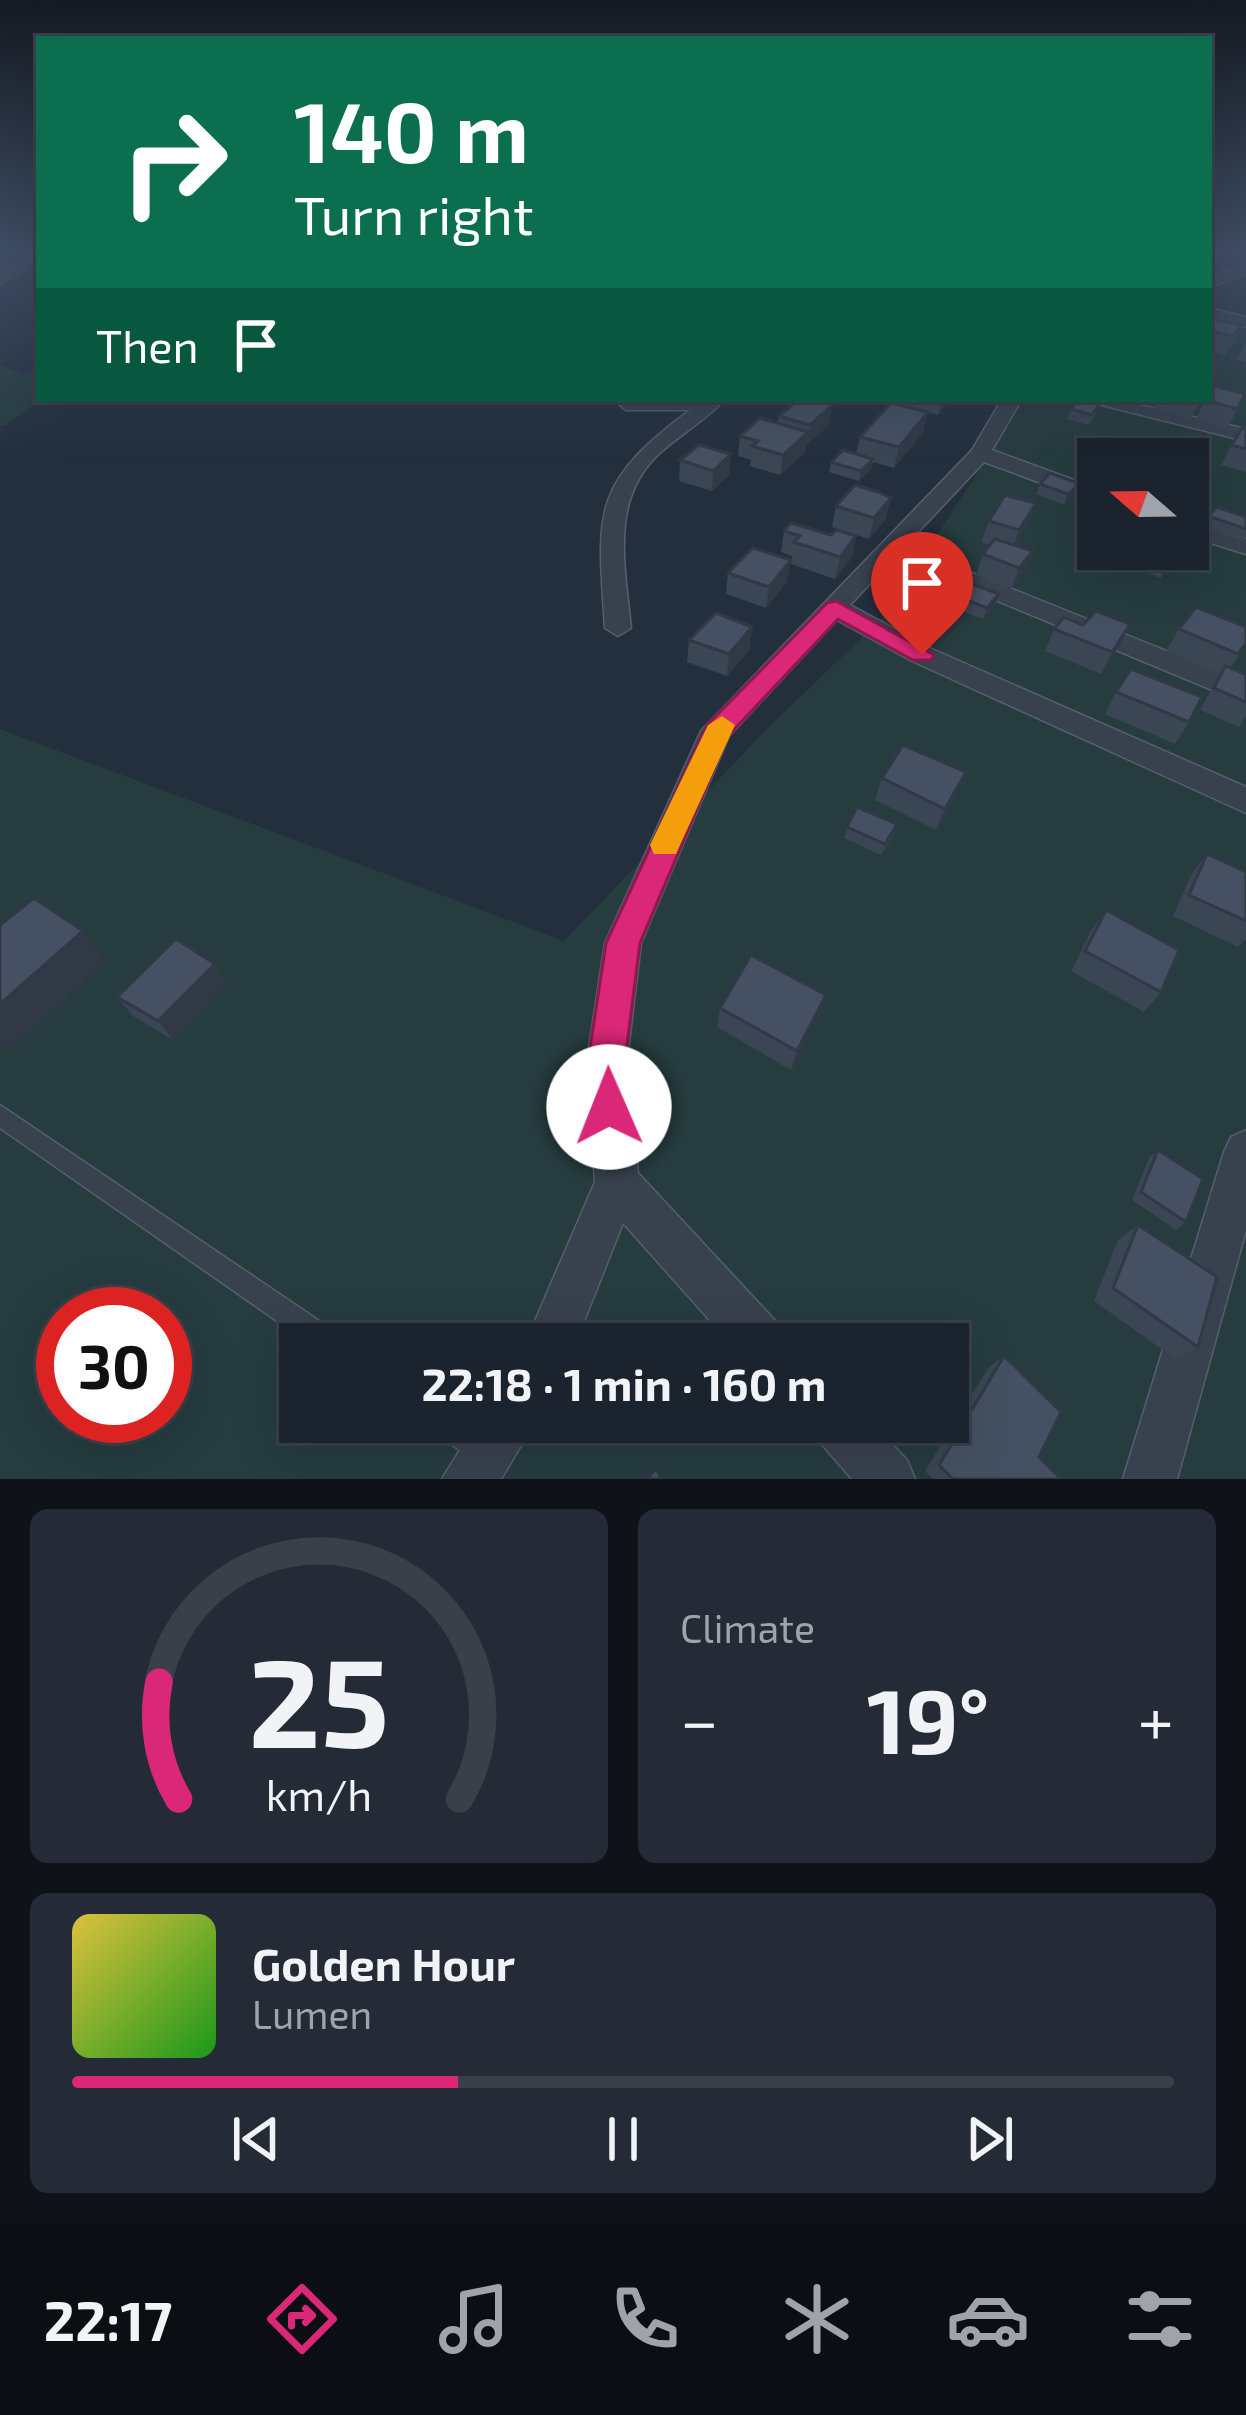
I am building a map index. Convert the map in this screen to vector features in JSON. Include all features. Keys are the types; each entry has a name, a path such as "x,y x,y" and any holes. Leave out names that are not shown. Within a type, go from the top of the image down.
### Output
{"street":[{"path":"624,402 661,407 704,402"},
{"path":"617,628 616,495 631,471 712,402"},
{"path":"559,1323 617,1184 605,1068 623,943 716,731 980,453 1010,402"},
{"path":"1101,402 1246,435"},
{"path":"980,453 1077,489"},
{"path":"1209,535 1246,547"},
{"path":"890,548 1246,694"},
{"path":"836,608 944,665 1246,801"},
{"path":"1150,1479 1246,1152"},
{"path":"617,1184 745,1323"},
{"path":"855,1443 888,1479"}],"lane":[{"path":"0,1115 302,1323"}],"green space":[{"path":"1212,319 1246,324 1246,1479 0,1479 0,729 564,941 767,729 886,614 1023,402 1212,402"},
{"path":"0,365 23,374 36,371 37,402 0,426"}],"building":[{"path":"1212,319 1242,325 1233,336 1212,332"},
{"path":"1212,389 1245,394 1237,409 1212,402"},
{"path":"795,402 832,405 810,425 779,416"},
{"path":"1077,402 1100,403 1092,415 1071,409"},
{"path":"891,403 928,412 899,447 860,437"},
{"path":"760,418 808,432 783,455 752,446 758,441 740,436"},
{"path":"1242,428 1246,429 1246,449 1232,445"},
{"path":"699,445 731,454 713,471 680,460"},
{"path":"843,450 873,459 861,471 831,462"},
{"path":"1050,473 1077,486 1068,494 1040,484"},
{"path":"855,485 891,498 874,518 836,506"},
{"path":"1005,495 1036,503 1019,530 989,521"},
{"path":"1217,507 1246,517 1246,529 1209,516"},
{"path":"791,523 831,535 836,530 856,536 840,557 794,542 800,536 784,531"},
{"path":"995,539 1033,551 1019,568 983,554"},
{"path":"753,548 791,560 769,587 728,573"},
{"path":"970,583 999,594 987,608 959,597"},
{"path":"1196,607 1246,627 1246,643 1238,654 1179,629"},
{"path":"1096,611 1130,624 1112,652 1054,629 1064,617 1083,625"},
{"path":"716,613 752,627 729,654 689,640"},
{"path":"1225,666 1246,674 1246,702 1214,688"},
{"path":"1131,669 1202,697 1189,722 1116,692"},
{"path":"903,745 966,772 945,809 882,778"},
{"path":"857,807 897,824 885,844 847,827"},
{"path":"1207,854 1246,872 1246,921 1189,895"},
{"path":"34,898 83,931 0,1004 0,925"},
{"path":"1106,910 1179,950 1161,992 1085,951"},
{"path":"176,939 215,964 158,1021 117,997"},
{"path":"751,955 826,995 797,1051 720,1008"},
{"path":"1158,1150 1203,1179 1186,1222 1141,1192"},
{"path":"1138,1225 1217,1277 1198,1347 1113,1288"},
{"path":"1004,1356 1061,1412 1039,1457 1061,1479 953,1479 939,1465 952,1443 969,1443 969,1415"}],"slow traffic":[{"path":"665,845 722,725"}],"route":[{"path":"609,1107 605,1068 623,943 716,731 836,608 922,655"}]}
